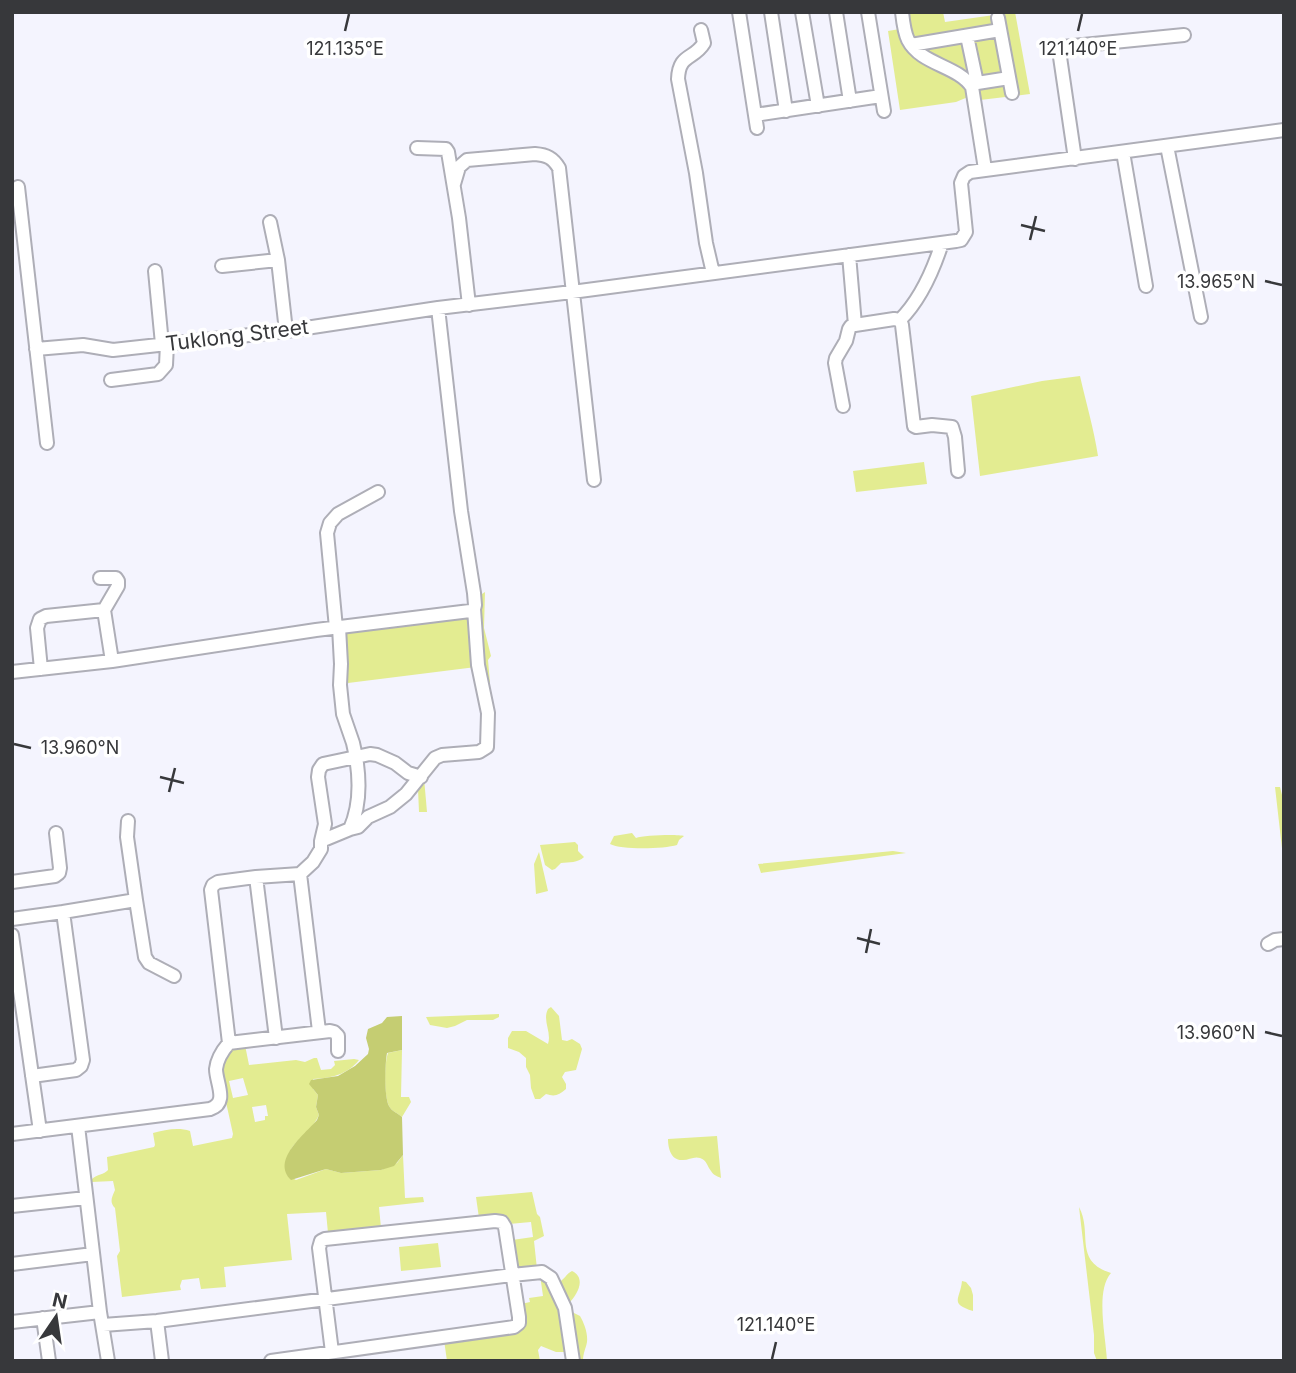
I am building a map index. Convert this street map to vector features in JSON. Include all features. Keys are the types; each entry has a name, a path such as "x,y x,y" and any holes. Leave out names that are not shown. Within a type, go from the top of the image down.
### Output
{"street":[{"path":"739,12 756,122 786,111 881,96"},
{"path":"771,12 786,111"},
{"path":"802,12 818,106"},
{"path":"836,12 850,101"},
{"path":"868,12 884,111"},
{"path":"902,12 906,37 921,54 974,84 1009,78"},
{"path":"911,45 967,36 999,24 1012,93"},
{"path":"701,30 704,43 680,64 678,79 713,273"},
{"path":"1075,159 1060,51 1063,47 1184,35"},
{"path":"967,36 985,169"},
{"path":"900,320 915,303 936,262 942,243 965,237 961,189 962,179 970,172 1284,130"},
{"path":"1167,146 1200,317"},
{"path":"418,148 446,149 449,157 469,305"},
{"path":"1123,152 1146,286"},
{"path":"454,184 459,167 467,160 535,154 546,155 554,160 559,168 594,480"},
{"path":"18,187 18,234 47,443"},
{"path":"270,222 278,260 286,331"},
{"name":"Tuklong Street","path":"36,349 83,345 113,350 286,331 438,308 942,243"},
{"path":"849,255 855,325"},
{"path":"222,266 278,260"},
{"path":"111,380 158,374 166,365 155,271"},
{"path":"321,841 358,827 368,817 390,807 406,794 428,764 439,756 480,751 487,747 488,713 478,665 474,593 461,511 438,308"},
{"path":"843,406 836,358 846,341 849,329 855,325 900,320"},
{"path":"900,320 914,426 952,427 958,471"},
{"path":"350,829 358,801 359,774 353,743 343,714 341,664 327,533 338,514 378,492"},
{"path":"100,578 116,578 118,581 118,586 104,610 112,661"},
{"path":"12,672 112,661 474,609"},
{"path":"41,668 37,628 40,619 46,616 104,610"},
{"path":"229,1044 211,890 213,885 256,877 300,874 313,862 321,849 325,824 318,777 318,770 323,764 370,754 421,777"},
{"path":"128,821 127,837 145,957 149,963 174,976"},
{"path":"12,883 55,876 59,873 56,833"},
{"path":"300,874 319,1031"},
{"path":"256,877 276,1038"},
{"path":"12,919 136,900"},
{"path":"32,1076 76,1070 83,1060 63,912"},
{"path":"12,935 18,1022 32,1076 40,1131"},
{"path":"1268,944 1284,939"},
{"path":"12,1134 216,1107 220,1102 217,1063 229,1044 330,1031 337,1034 339,1039 338,1051"},
{"path":"78,1126 108,1361"},
{"path":"12,1206 86,1198"},
{"path":"271,1361 514,1327 519,1323 519,1317 508,1232 502,1223 495,1221 321,1241 319,1248 332,1352"},
{"path":"12,1264 93,1254"},
{"path":"103,1325 157,1321 542,1272 551,1278 565,1308 573,1361"},
{"path":"12,1322 100,1312"},
{"path":"43,1318 49,1361"},
{"path":"157,1321 162,1361"}],"green space":[{"path":"905,12 943,12 945,22 1015,12 1030,94 980,100 910,36"},
{"path":"900,29 964,86 968,97 956,102 900,110 888,31"},
{"path":"1080,376 1098,456 980,476 971,396"},
{"path":"924,462 927,484 856,492 853,471"},
{"path":"485,592 484,628 491,656 488,660 490,683 484,680 479,596"},
{"path":"469,618 476,667 342,682 342,632"},
{"path":"424,778 427,812 419,812 418,789"},
{"path":"1275,787 1280,787 1284,795 1284,866"},
{"path":"632,833 636,838 684,836 677,845 663,847 633,848 610,844 614,836"},
{"path":"575,842 584,857 582,859 561,863 552,870 545,865 540,845"},
{"path":"893,851 906,853 761,873 758,864"},
{"path":"539,852 548,891 536,894 534,864"},
{"path":"551,1007 559,1016 562,1040 572,1039 580,1044 582,1049 576,1070 565,1072 562,1077 566,1089 557,1095 546,1094 535,1099 526,1058 508,1048 508,1038 512,1031 526,1031 548,1044 546,1013"},
{"path":"499,1014 499,1017 493,1020 467,1020 447,1028 430,1025 426,1017"},
{"path":"402,1016 402,1050 387,1053 385,1080 389,1106 402,1117 403,1155 394,1166 381,1170 341,1173 326,1169 291,1180 286,1172 287,1156 319,1115 316,1107 318,1095 309,1084 311,1080 338,1076 355,1066 368,1054 368,1029 382,1023 387,1017"},
{"path":"245,1045 249,1065 296,1060 305,1062 317,1058 321,1070 331,1069 335,1065 334,1061 359,1060 338,1075 313,1079 313,1089 318,1095 316,1107 319,1115 292,1147 287,1163 287,1175 296,1180 326,1169 341,1173 381,1170 397,1163 403,1155 405,1198 423,1197 424,1202 379,1207 381,1228 328,1233 326,1212 287,1214 292,1260 224,1267 226,1287 201,1289 199,1278 182,1280 181,1290 122,1297 117,1256 120,1251 112,1202 115,1190 113,1181 92,1182 92,1179 108,1170 107,1157 154,1147 153,1133 176,1129 190,1131 193,1146 232,1138 221,1067 228,1050","holes":["243,1078 248,1095 233,1098 229,1081","266,1105 268,1116 265,1116 265,1120 255,1122 252,1107"]},
{"path":"402,1050 401,1097 409,1097 411,1102 402,1117 389,1106 385,1080 388,1053"},
{"path":"717,1136 721,1178 713,1173 702,1159 676,1158 671,1153 668,1139"},
{"path":"532,1192 544,1236 534,1241 537,1269 517,1269 512,1240 533,1237 531,1222 509,1224 505,1215 479,1218 476,1197"},
{"path":"1079,1207 1085,1227 1088,1254 1099,1268 1111,1273 1106,1281 1102,1302 1107,1361 1097,1361 1094,1353"},
{"path":"438,1243 441,1267 401,1271 399,1247"},
{"path":"572,1271 577,1274 580,1282 569,1303 558,1283"},
{"path":"540,1275 556,1294 568,1352 556,1352 541,1346 538,1350 540,1361 447,1361 444,1340 509,1332 521,1304 530,1302 529,1298 543,1296"},
{"path":"962,1281 971,1288 973,1311 958,1303"},
{"path":"572,1312 580,1316 586,1332 583,1361 576,1361 570,1314"}]}
